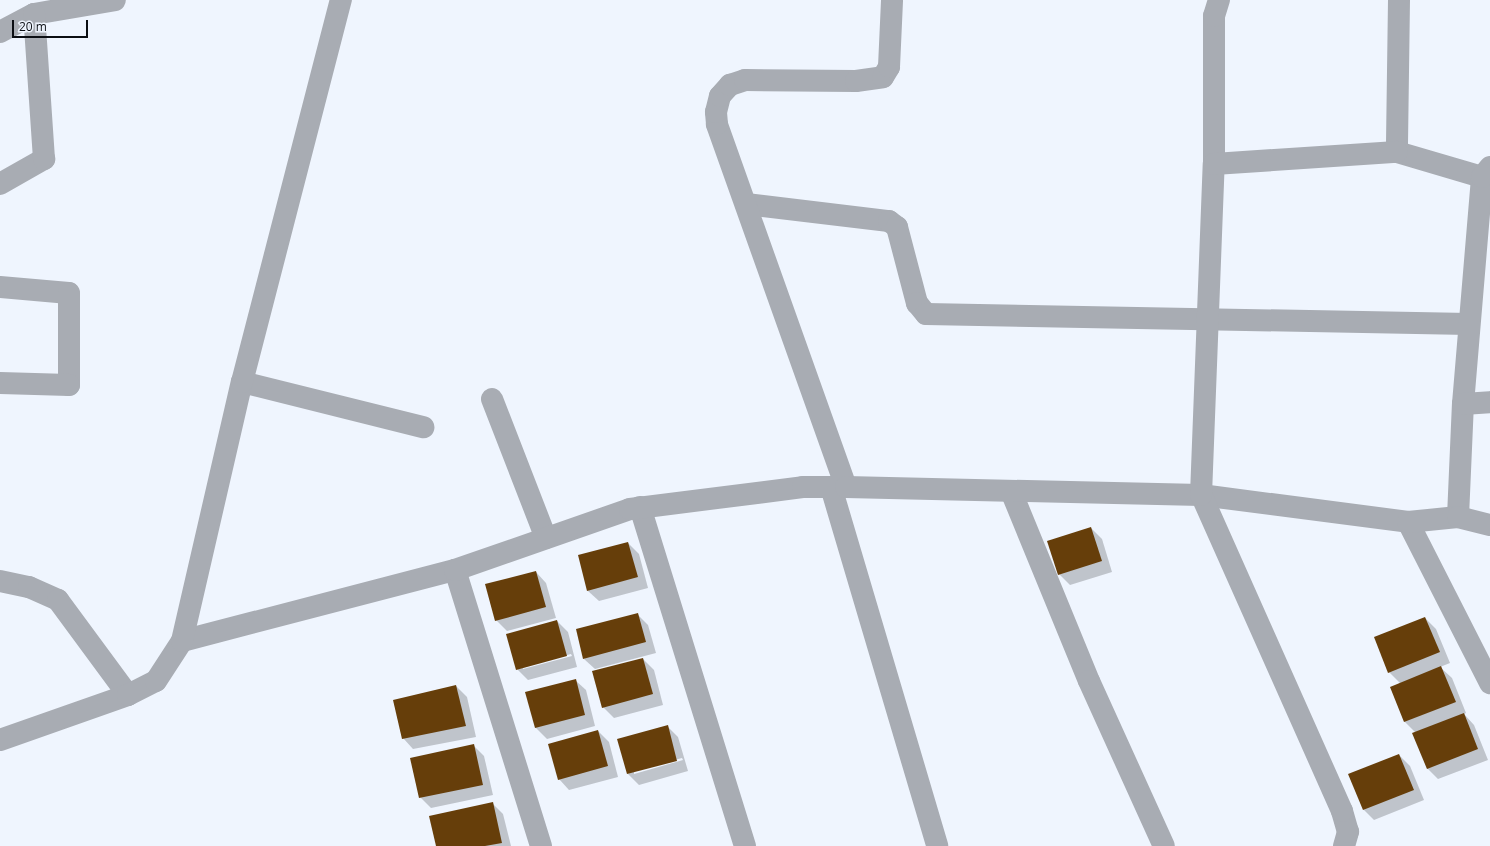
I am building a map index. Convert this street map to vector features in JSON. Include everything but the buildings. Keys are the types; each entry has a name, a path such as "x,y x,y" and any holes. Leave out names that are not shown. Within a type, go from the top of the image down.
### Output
{"street":[{"path":"0,32 34,14 81,3 115,0"},
{"path":"0,740 128,695 156,681 182,641 242,382 340,0"},
{"path":"892,0 888,67 883,77 856,81 745,80 730,85 720,96 716,112 717,124 746,204 839,487 937,846"},
{"path":"1219,0 1214,16 1214,164 1201,495 1342,811 1348,832 1344,846"},
{"path":"1397,152 1399,0"},
{"path":"0,184 44,159 34,14"},
{"path":"1214,164 1397,152 1486,172 1469,324 1463,404 1458,517"},
{"path":"746,204 889,221 897,227 917,303 926,314 1469,324"},
{"path":"0,287 69,293 69,385 0,384"},
{"path":"242,382 423,428"},
{"path":"492,399 546,538"},
{"path":"1463,404 1490,402"},
{"path":"182,641 455,570 640,507 803,487 1201,495 1408,522 1458,517 1490,525"},
{"path":"1011,491 1089,681 1164,846"},
{"path":"640,507 745,846"},
{"path":"1408,522 1490,683"},
{"path":"455,570 541,846"},
{"path":"0,581 29,587 58,600 128,695"}]}
